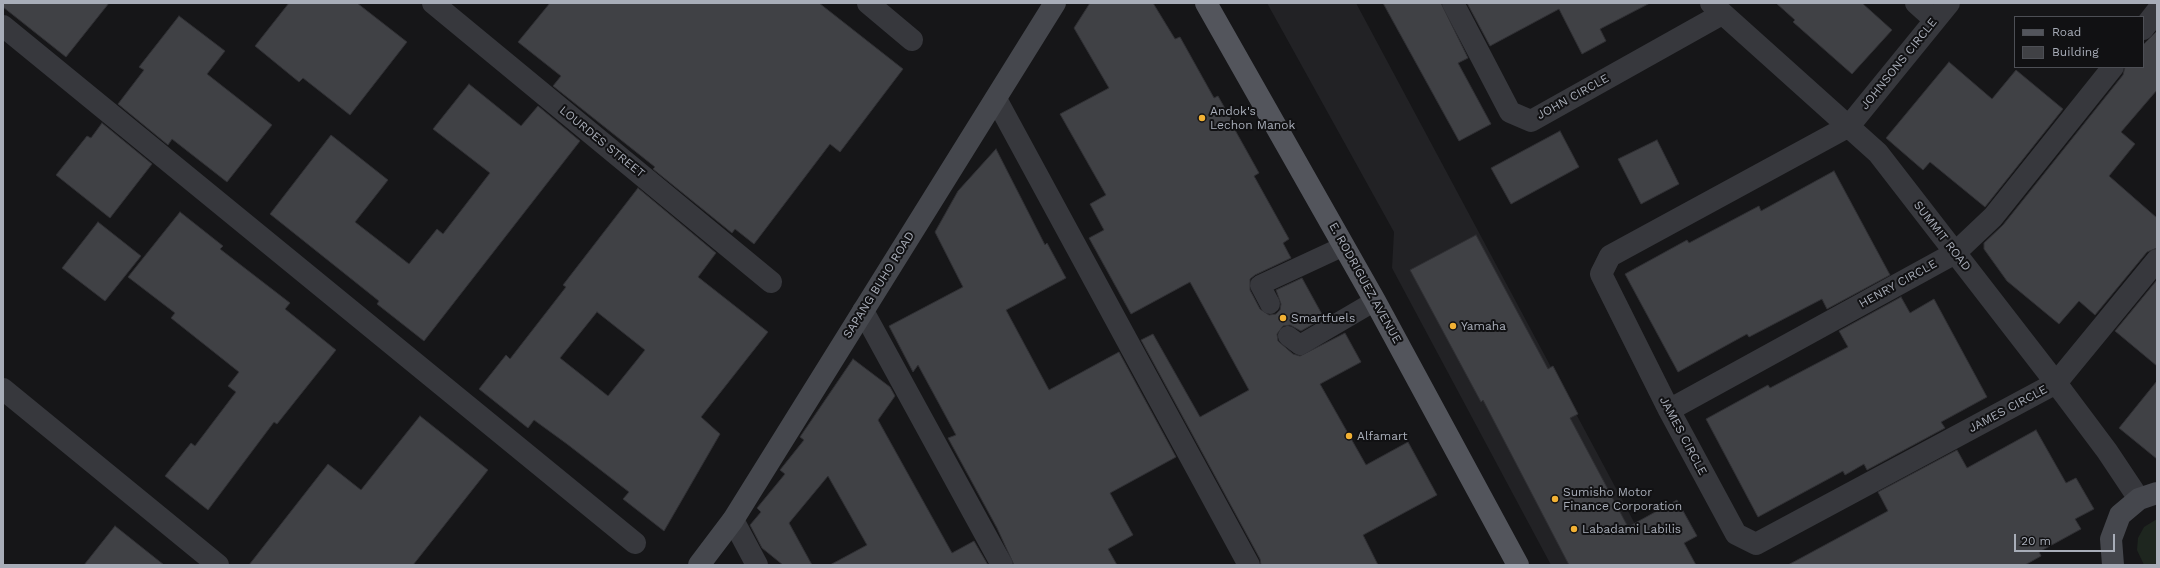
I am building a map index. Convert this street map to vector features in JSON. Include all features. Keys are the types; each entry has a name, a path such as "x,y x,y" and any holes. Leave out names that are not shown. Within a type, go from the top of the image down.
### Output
{"main road":[{"name":"E. RODRIGUEZ AVENUE","path":"1206,3 1375,300 1518,565"}],"street":[{"name":"LOURDES STREET","path":"433,3 771,282"},
{"path":"868,3 912,40"},
{"name":"SAPANG BUHO ROAD","path":"699,565 733,520 1055,3"},
{"name":"JOHN CIRCLE","path":"1453,3 1510,112 1531,121 1716,8"},
{"path":"1916,3 1935,20"},
{"name":"JOHNSONS CIRCLE","path":"1849,126 1949,3"},
{"name":"SUMMIT ROAD","path":"1716,8 1878,153 2107,451 2148,496"},
{"path":"2144,28 2157,11"},
{"path":"3,26 635,543"},
{"name":"HENRY CIRCLE","path":"1669,410 1955,253 1993,217 2112,68"},
{"path":"996,99 1249,565"},
{"name":"JAMES CIRCLE","path":"1849,126 1610,256 1600,274 1669,410 1736,534 1756,544 2056,383"},
{"path":"2056,383 2157,260"},
{"path":"863,311 1002,565"},
{"path":"3,389 218,565"},
{"path":"2112,565 2111,539 2120,515 2148,496"},
{"path":"733,520 757,565"}],"lane":[{"path":"1270,304 1260,285 1344,246"},
{"path":"1288,336 1300,345 1375,300"}],"shaded area":[{"path":"1267,3 1356,3 1657,565 1551,565 1392,268 1394,232"},
{"path":"2157,519 2157,565 2144,565 2137,550 2138,538 2144,527"}],"building":[{"path":"3,3 109,3 66,57 3,7"},
{"path":"289,3 357,3 407,42 350,115 303,78 299,82 255,46"},
{"path":"550,3 819,3 903,69 840,152 830,144 754,244 735,229 732,233 653,169 655,167 553,86 561,76 518,42"},
{"path":"1090,3 1153,3 1175,39 1180,37 1214,98 1218,96 1232,121 1230,121 1259,173 1254,176 1289,239 1283,243 1291,258 1255,275 1250,279 1250,290 1260,309 1269,315 1276,314 1280,310 1281,304 1276,290 1302,278 1324,318 1301,331 1290,325 1283,326 1277,334 1278,341 1293,354 1300,356 1345,333 1361,362 1320,384 1366,465 1408,442 1437,495 1363,535 1378,565 1261,565 1260,559 1141,340 1153,334 1200,417 1249,390 1190,282 1131,314 1089,238 1104,230 1090,204 1106,195 1060,114 1109,88 1074,28"},
{"path":"1383,3 1441,3 1468,58 1458,63 1491,124 1459,141"},
{"path":"1467,3 1650,3 1600,29 1606,41 1582,54 1559,9 1490,46"},
{"path":"1776,3 1862,3 1892,30 1852,74 1793,22 1795,20"},
{"path":"179,16 225,51 207,74 272,125 227,182 172,139 168,145 118,104 144,70 139,67"},
{"path":"2157,31 2157,90 2121,132 2135,144 2109,176 2157,218 2157,248 2147,252 2095,315 2079,301 2059,324 2007,281 1984,249 1984,243 2003,225 2123,75 2125,68 2144,68 2144,44"},
{"path":"1949,62 1992,99 2016,70 2063,109 1985,207 1930,162 1923,170 1886,138"},
{"path":"469,84 521,126 538,106 580,141 424,341 377,304 379,301 270,214 331,135 388,180 355,222 409,264 437,229 443,234 490,173 433,129"},
{"path":"102,123 152,164 110,218 56,175 87,136 91,138"},
{"path":"1560,131 1579,167 1511,204 1491,168"},
{"path":"1657,140 1679,184 1641,204 1618,159"},
{"path":"996,149 1045,245 1047,243 1066,278 1006,310 1049,390 1119,352 1176,457 1110,493 1133,535 1108,549 1117,565 1014,565 997,528 948,438 956,435 918,365 913,372 889,326 963,287 935,232 958,191"},
{"path":"1834,171 1890,275 1827,309 1822,299 1749,337 1747,334 1678,372 1625,274 1687,240 1689,243 1759,206 1761,211"},
{"path":"638,188 716,253 698,277 768,332 701,417 720,434 664,531 623,499 629,492 567,444 534,420 528,428 479,389 506,355 510,359 566,287 563,285","holes":["597,312 645,350 608,396 560,358"]},
{"path":"180,212 223,246 220,249 290,303 285,309 336,350 277,424 274,422 208,510 165,476 191,443 195,446 236,392 228,386 239,372 171,318 175,313 128,277"},
{"path":"98,222 141,256 105,301 62,268"},
{"path":"1476,235 1548,369 1553,366 1578,414 1570,418 1628,527 1677,500 1697,536 1684,543 1696,565 1569,565 1483,400 1481,402 1410,270"},
{"path":"2157,280 2157,366 2115,331"},
{"path":"1901,297 1910,313 1934,299 1987,397 1941,422 1945,428 1867,470 1864,464 1845,475 1843,471 1758,517 1706,419 1768,385 1770,388 1848,347 1839,331"},
{"path":"853,359 890,387 895,396 878,420 952,553 974,541 988,565 830,565 867,545 828,476 789,523 812,565 783,565 762,548 750,525 761,512 757,508 785,474 780,470 804,440 800,437"},
{"path":"2157,381 2157,459 2119,428"},
{"path":"420,416 488,470 413,565 249,565 328,464 361,490"},
{"path":"2036,430 2066,483 2076,478 2094,509 2075,519 2081,529 2039,552 2041,556 2025,565 1788,565 1888,511 1878,492 1957,450 1967,468"},
{"path":"115,526 164,565 84,565"}],"place":[{"name":"Andok's Lechon Manok","path":"1202,118"},
{"name":"Smartfuels","path":"1283,318"},
{"name":"Yamaha","path":"1453,326"},
{"name":"Alfamart","path":"1349,436"},
{"name":"Sumisho Motor Finance Corporation","path":"1555,499"},
{"name":"Labadami Labilis","path":"1574,529"}]}
